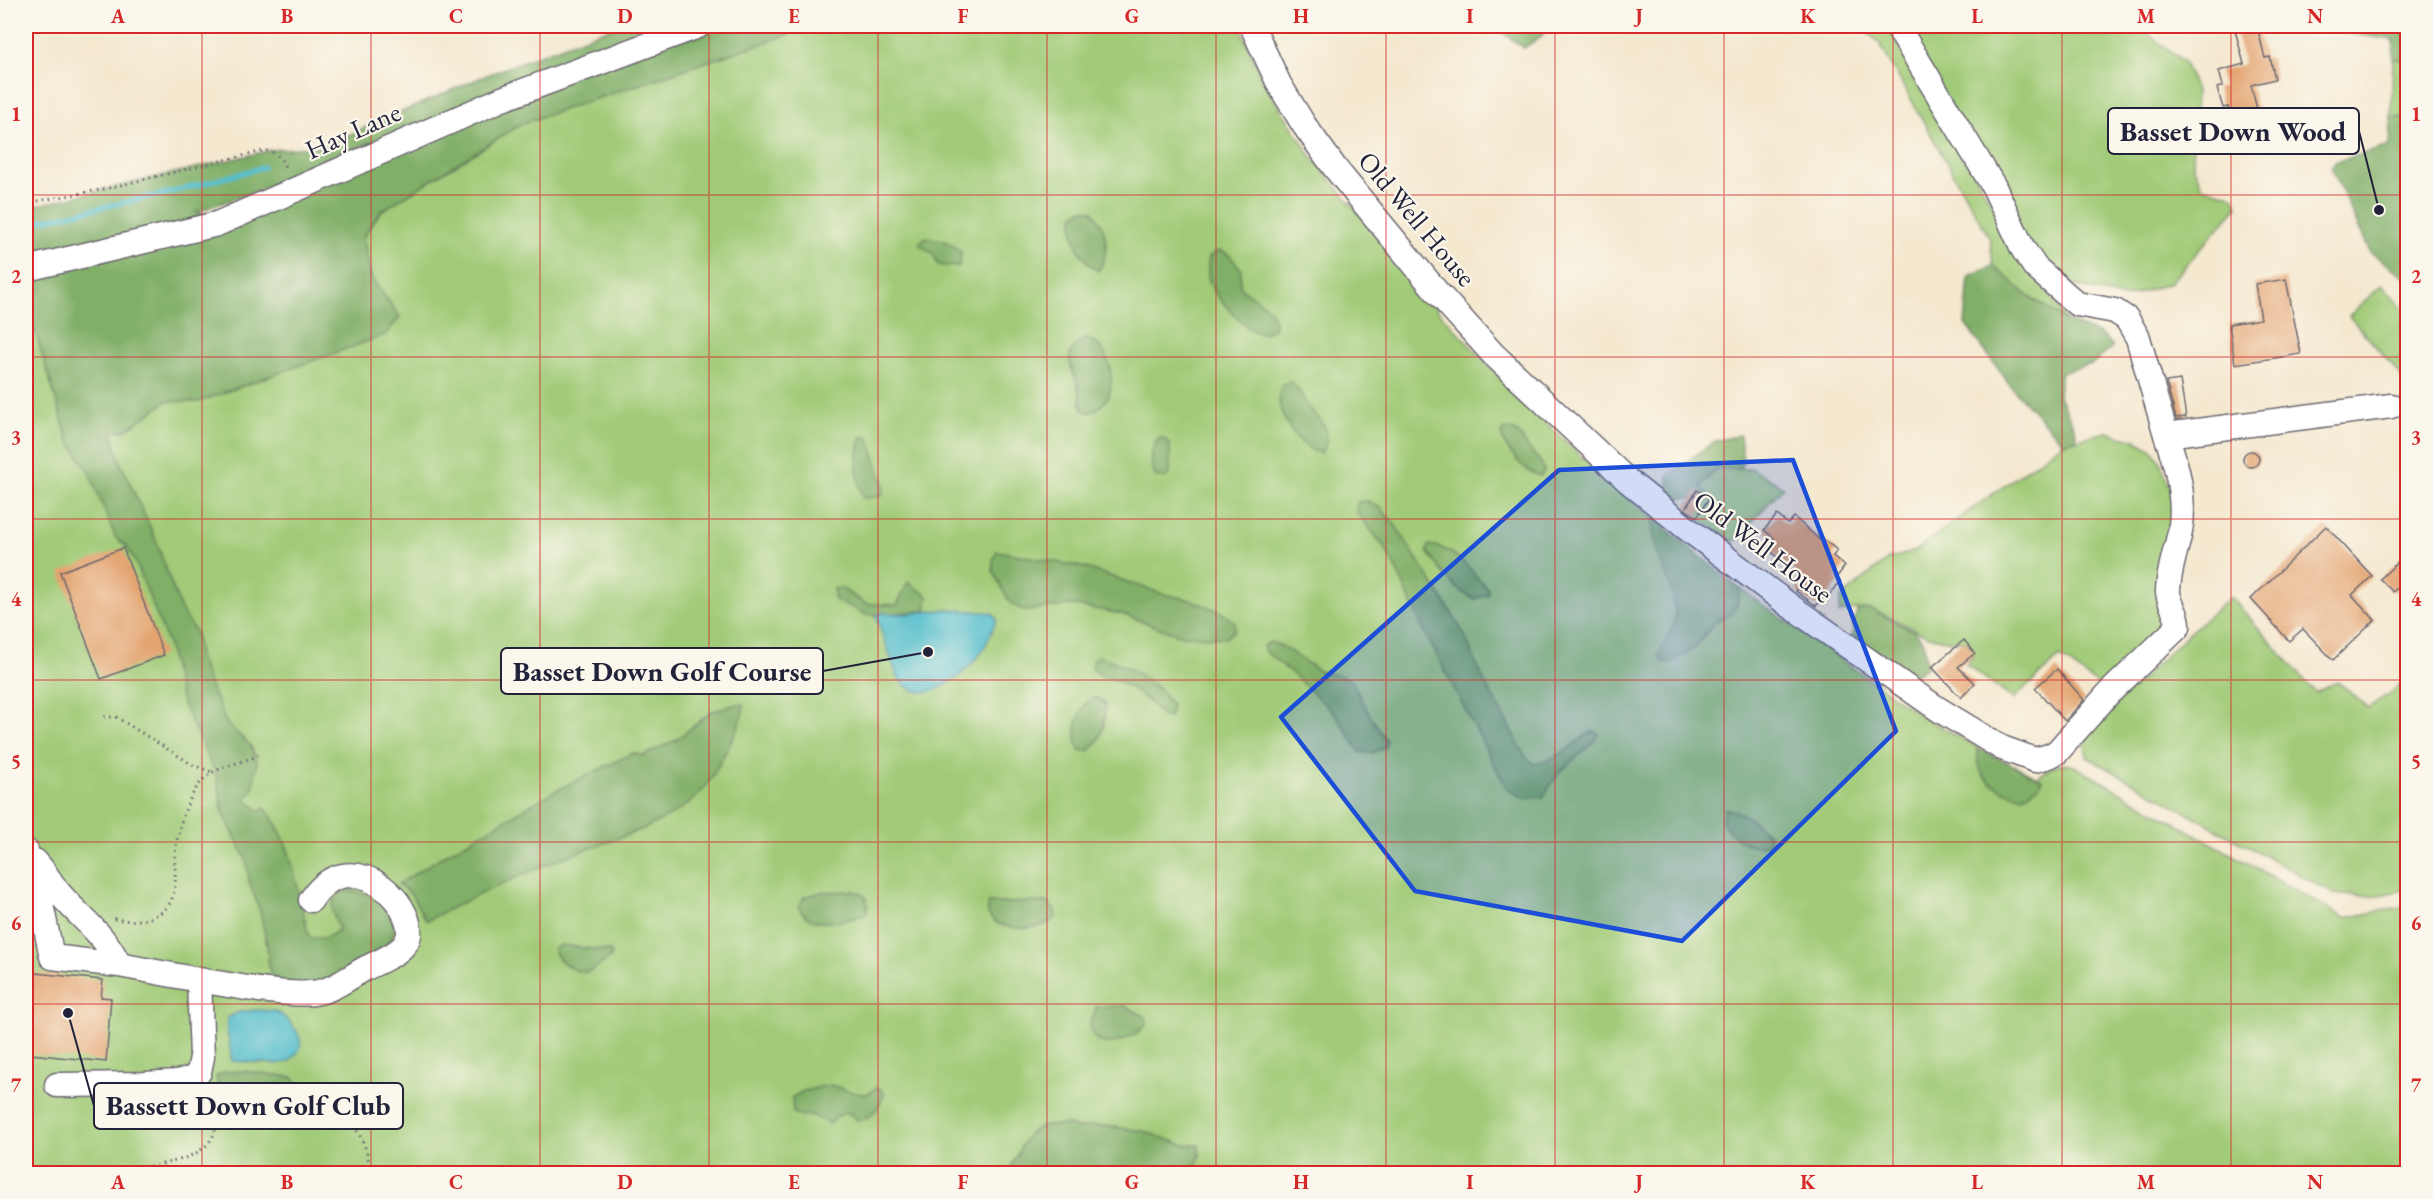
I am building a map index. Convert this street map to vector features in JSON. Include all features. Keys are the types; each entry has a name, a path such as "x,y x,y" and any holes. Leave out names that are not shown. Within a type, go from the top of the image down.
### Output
{"street":[{"name":"Hay Lane","path":"26,269 217,224 501,99 698,26"},
{"name":"Old Well House","path":"1252,26 1279,84 1335,168 1437,292 1493,354 1628,481 1685,527 1802,615 1938,709 2002,748 2035,760 2057,752 2109,693 2178,627 2179,618 2171,606 2168,591 2182,516 2181,489 2166,435"},
{"path":"1897,26 1994,187 2023,249 2035,267 2077,304 2115,311 2127,319 2138,338 2166,435 2391,406"},
{"path":"26,852 38,864 59,893 105,941 119,965"},
{"path":"26,852 37,885 52,957 119,965 199,980 288,992 315,993 345,981 398,951 406,943 409,932 407,918 400,906 375,882 364,876 346,875 327,881 311,900"},
{"path":"57,1085 145,1084 177,1082 193,1078 201,1066 202,1057 199,980"}],"path":[{"path":"26,203 100,190 267,151 279,156 296,189"},
{"path":"104,717 116,717 193,765 212,772"},
{"path":"89,922 101,918 138,921 154,917 165,911 174,893 176,846 186,811 198,786 212,772 258,755"},
{"path":"121,1173 131,1169 186,1159 202,1150 214,1137 217,1128 216,1104 340,1111 349,1117 356,1128 370,1161 368,1169 361,1173"}],"highlighted area":[{"path":"1793,460 1896,731 1682,941 1415,891 1281,717 1559,470"}],"green space":[{"path":"615,26 814,26 523,123 381,211 363,237 371,278 400,317 385,335 198,402 167,401 126,430 112,432 121,464 155,538 181,610 196,633 199,656 209,684 227,724 251,746 257,762 253,789 245,799 260,811 264,807 283,837 294,870 310,938 326,937 339,929 332,905 339,894 350,891 375,898 392,918 393,931 387,946 325,984 282,984 269,970 260,911 250,885 246,859 223,813 217,777 181,700 168,644 136,563 126,546 116,538 88,470 68,439 26,301 26,208 271,150 323,146 482,77","holes":["373,141 324,182 238,222 196,212 260,190"]},
{"path":"814,26 1240,26 1262,80 1309,153 1441,314 1514,393 1603,477 1740,589 1919,714 1978,748 2038,777 2059,764 2074,766 2345,918 2401,907 2407,903 2407,1173 26,1174 26,301 68,439 126,430 167,401 198,402 400,317 371,278 363,237 381,211 523,123"},
{"path":"1494,26 1541,26 1543,35 1524,48"},
{"path":"1861,26 1888,26 2017,247 2067,321 2031,298 1993,266 1990,239 1879,43"},
{"path":"1906,26 2138,26 2183,61 2196,90 2193,166 2202,186 2234,196 2238,206 2170,283 2124,298 2077,286 2033,258"},
{"path":"2343,26 2407,26 2407,60 2393,59 2394,40 2345,33"},
{"path":"2393,59 2407,60 2407,117 2391,118"},
{"path":"2408,117 2407,278 2370,252 2331,167 2335,162 2390,146 2391,118"},
{"path":"1083,209 1092,210 1101,224 1106,240 1105,256 1098,271 1081,254 1073,231 1074,214"},
{"path":"924,238 944,241 957,248 961,252 959,267 938,265 933,254 919,244"},
{"path":"1221,251 1229,255 1241,269 1240,286 1272,313 1274,329 1260,333 1250,329 1229,309 1211,286 1208,277 1209,257"},
{"path":"1993,266 2031,298 2067,321 2100,334 2113,346 2092,364 2061,372 2058,394 2075,429 2077,439 2063,443 2013,389 1965,324 1969,276"},
{"path":"2382,285 2407,313 2407,382 2349,316"},
{"path":"1083,339 1091,340 1104,352 1108,360 1111,380 1105,402 1090,413 1082,410 1079,389 1070,360 1072,350"},
{"path":"1291,382 1297,387 1325,428 1327,439 1321,453 1315,452 1302,443 1283,416 1279,404 1280,389 1281,386"},
{"path":"1504,429 1515,431 1520,436 1542,464 1544,471 1541,476 1528,471 1511,453 1501,433"},
{"path":"2107,432 2135,440 2151,449 2160,461 2174,498 2171,620 2109,693 2060,657 2013,699 1966,664 1974,654 1967,641 1939,639 1865,609 1839,613 1841,598 1888,559 1913,552 2063,443"},
{"path":"1740,435 1743,462 1740,469 1716,469 1701,486 1709,498 1667,498 1668,476 1715,441"},
{"path":"868,436 884,485 883,494 863,498 857,460 862,437"},
{"path":"1159,438 1164,438 1170,444 1170,473 1165,478 1157,477 1152,468 1152,452"},
{"path":"1716,469 1752,469 1783,487 1734,542 1697,517 1709,498 1701,487"},
{"path":"1367,501 1381,508 1395,525 1444,601 1463,632 1485,683 1526,757 1534,764 1547,761 1588,734 1594,731 1599,734 1596,740 1557,775 1543,797 1524,798 1507,789 1422,627 1385,548 1357,512 1357,502"},
{"path":"1653,518 1740,589 1737,606 1732,613 1715,622 1695,648 1671,663 1664,662 1659,657 1675,618 1672,592 1655,542"},
{"path":"1429,545 1455,555 1488,589 1488,594 1475,599 1460,591 1427,551"},
{"path":"997,551 1083,567 1163,594 1187,599 1219,611 1235,622 1234,631 1225,638 1179,635 1122,614 1071,605 1025,611 1011,604 993,570 993,560"},
{"path":"908,582 928,596 926,611 867,615 835,600 833,589 841,588 866,604 897,605"},
{"path":"2231,597 2316,693 2337,681 2368,708 2407,681 2407,889 2371,896 2334,894 2087,757 2083,736 2191,631"},
{"path":"1870,609 1916,632 1924,644 1927,667 1910,678 1852,638 1853,622 1858,610"},
{"path":"1270,642 1282,646 1319,671 1342,676 1352,681 1386,740 1385,748 1371,753 1360,752 1336,715 1265,651 1263,646"},
{"path":"1099,656 1131,669 1150,681 1172,706 1170,716 1164,717 1134,690 1096,672 1092,668 1093,660"},
{"path":"1091,698 1097,698 1105,703 1102,730 1093,747 1088,751 1079,750 1076,736 1077,722 1082,709"},
{"path":"737,704 744,705 743,712 731,743 703,790 678,811 627,835 539,868 426,921 411,894 398,884 555,791 633,753 643,756 676,740 711,712"},
{"path":"1977,748 2043,780 2033,791 2025,795 2014,795 2002,790 1991,783 1981,772"},
{"path":"1725,809 1738,812 1755,822 1769,835 1768,844 1761,846 1741,841 1729,831 1722,820"},
{"path":"854,891 867,900 867,912 864,915 847,920 819,922 804,914 799,907 804,897 822,892"},
{"path":"1047,902 1054,909 1056,916 1039,926 1014,928 1002,925 993,920 988,913 988,903"},
{"path":"561,945 610,951 612,954 593,970 582,972 572,969 558,958 554,949"},
{"path":"1125,1006 1146,1017 1146,1025 1133,1035 1116,1042 1100,1042 1094,1037 1089,1026 1096,1007"},
{"path":"243,1071 292,1077 314,1100 268,1096 221,1097 216,1076 225,1072"},
{"path":"829,1085 860,1094 871,1092 876,1088 881,1089 884,1094 880,1104 867,1118 857,1120 850,1114 844,1113 830,1124 812,1115 801,1116 793,1113 792,1097 804,1091"},
{"path":"1046,1125 1069,1125 1080,1129 1090,1126 1107,1126 1143,1131 1184,1145 1199,1145 1200,1156 1193,1173 1010,1173 1026,1137 1035,1129"}],"water":[{"path":"949,609 992,613 997,619 986,645 973,662 953,681 930,691 918,691 907,687 897,676 876,616 882,613 904,614"},
{"path":"275,1011 284,1017 296,1031 300,1042 299,1049 288,1062 275,1064 232,1061 227,1018 239,1012"}],"building":[{"path":"2234,26 2257,26 2265,58 2270,57 2275,79 2251,85 2260,121 2233,128 2228,107 2223,108 2217,88 2223,86 2219,71 2244,64"},
{"path":"2286,279 2301,354 2235,364 2229,324 2261,319 2255,284"},
{"path":"2180,380 2186,417 2176,418 2166,382"},
{"path":"2248,451 2254,451 2259,459 2257,465 2248,467 2243,462 2243,456"},
{"path":"1697,490 1709,498 1697,517 1685,509"},
{"path":"1777,515 1788,524 1794,517 1820,540 1821,538 1837,550 1833,556 1845,566 1836,578 1840,581 1827,598 1824,596 1816,606 1796,591 1804,580 1766,547 1774,538 1764,530"},
{"path":"2326,526 2372,576 2352,595 2375,620 2333,660 2303,629 2289,641 2251,599"},
{"path":"123,548 164,655 101,679 60,572"},
{"path":"2408,552 2408,577 2393,592 2380,579"},
{"path":"1964,640 1975,653 1958,667 1975,683 1961,698 1932,667"},
{"path":"2057,669 2084,700 2065,721 2035,688"},
{"path":"26,972 103,980 101,997 111,998 106,1062 31,1054 33,1030 26,1029"}],"waterway":[{"path":"26,224 172,192 264,167"}],"place":[{"name":"Basset Down Wood","path":"2379,210"},
{"name":"Basset Down Golf Course","path":"928,652"},
{"name":"Bassett Down Golf Club","path":"68,1013"}]}
